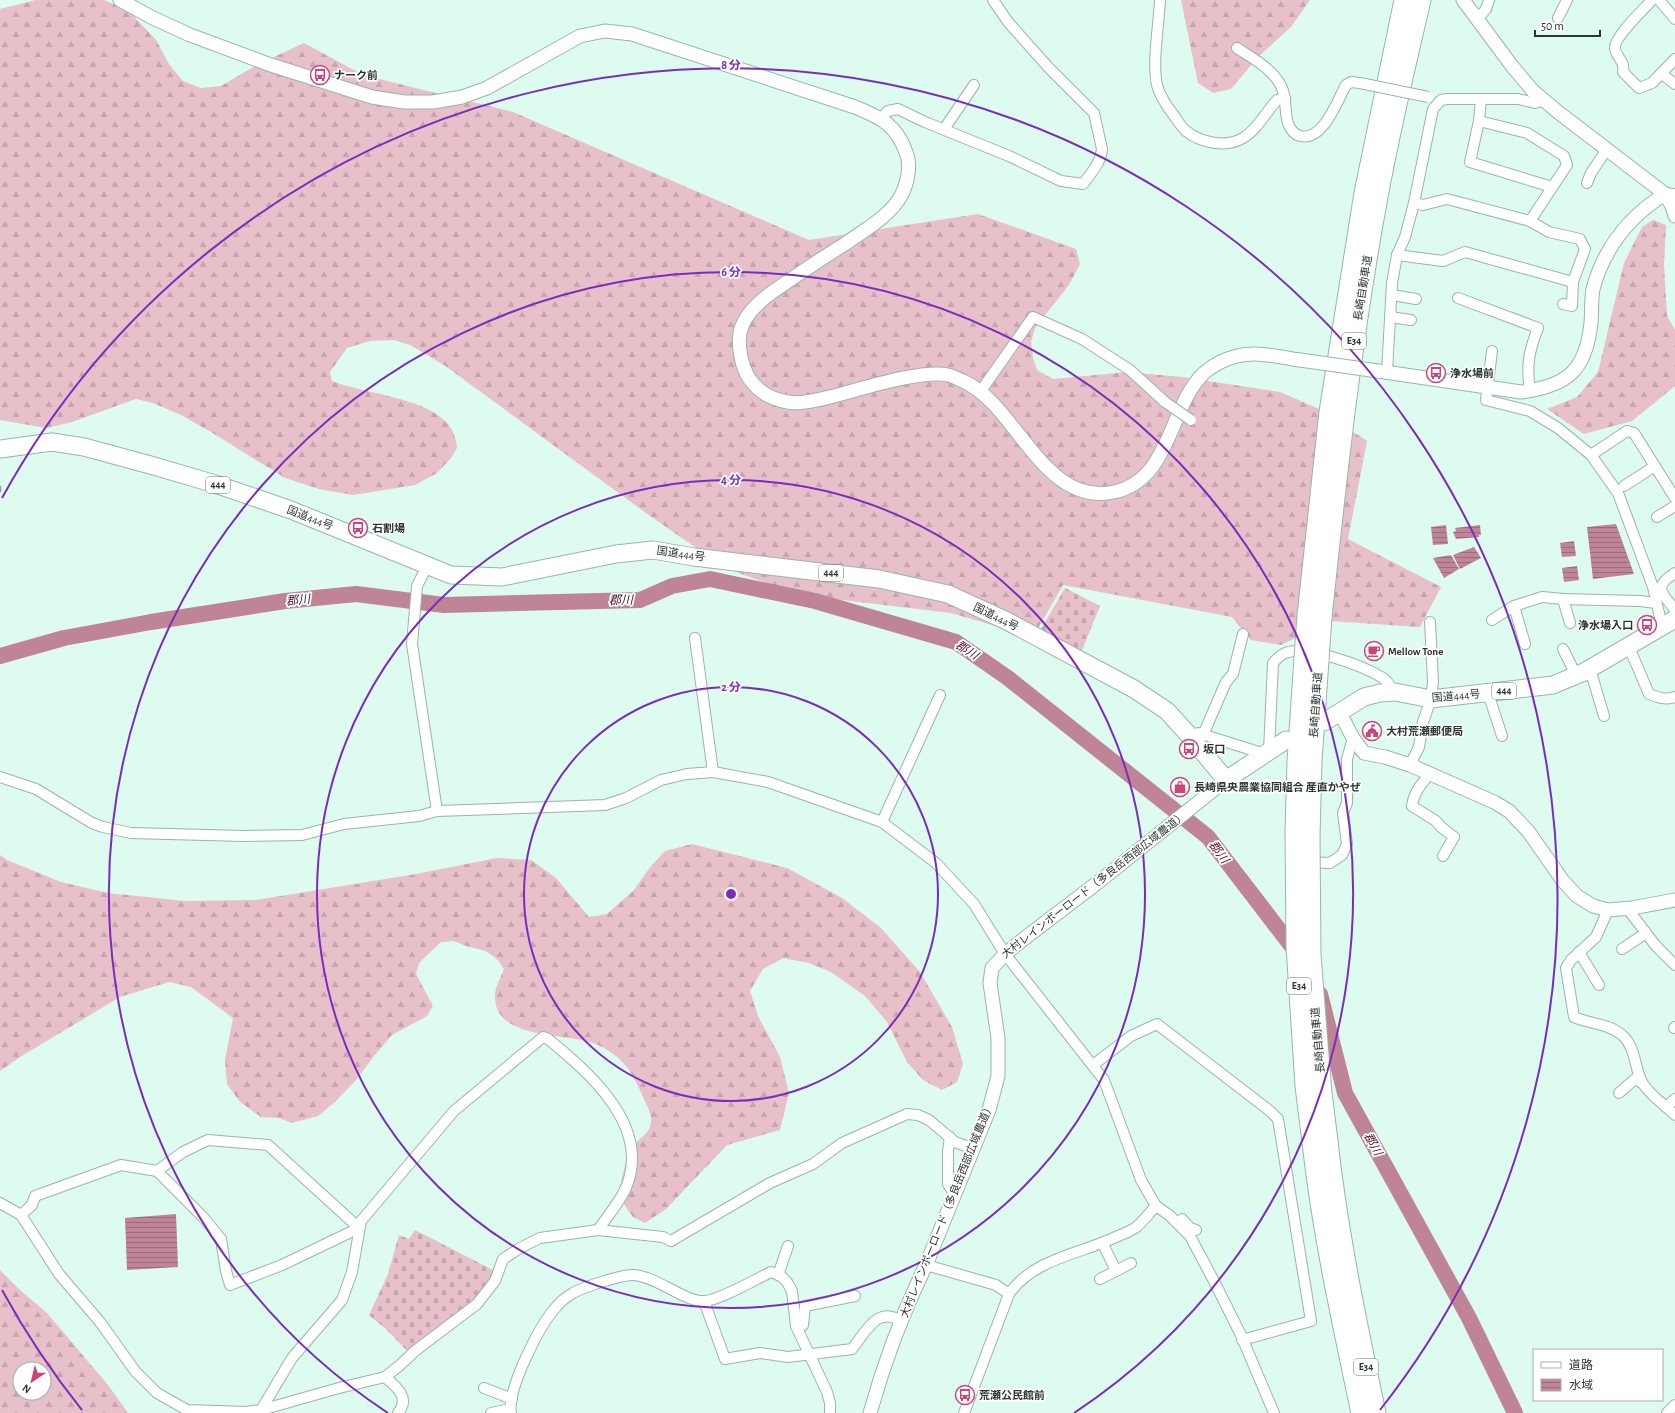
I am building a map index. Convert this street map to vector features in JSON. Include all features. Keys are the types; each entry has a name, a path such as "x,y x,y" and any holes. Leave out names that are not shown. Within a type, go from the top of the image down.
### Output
{"highway":[{"path":"1377,125 1381,65 1395,0"},
{"name":"長崎自動車道","path":"1361,1413 1333,1184 1320,1141 1322,1093 1302,833 1312,760 1311,659 1329,412 1362,200 1404,0"},
{"name":"長崎自動車道","path":"1315,616 1360,304 1378,196 1421,0"},
{"path":"1411,43 1425,0"},
{"name":"国道444号","path":"0,449 52,442 84,447 215,484 291,510 451,575 502,576 616,554 653,550 694,557 879,579 948,594 1007,621 1134,689 1167,712 1184,729 1226,780"},
{"name":"国道444号","path":"1324,722 1364,697 1380,693 1395,692 1431,699 1552,685 1583,672 1668,623"},
{"path":"1226,780 1286,740"},
{"name":"長崎自動車道","path":"1349,1322 1376,1413"}],"street":[{"path":"120,0 153,18 190,35 271,65 372,97 404,102 433,102 462,97 487,88 580,36 606,31 632,34 855,107 881,118 892,128 901,140 908,159 908,179 901,196 887,213 766,296 752,311 742,325 739,346 743,365 750,380 765,394 782,402 802,404 920,375 946,374 966,382 980,392 1001,412 1029,448 1057,478 1075,488 1095,493 1115,492 1135,483 1151,469 1162,451 1190,392 1204,374 1219,363 1238,356 1255,354 1521,392 1543,389 1561,382 1577,368 1587,349 1591,323 1593,290 1602,262 1624,228 1647,205 1670,195"},
{"path":"881,118 888,112 898,110 1009,156 1061,181 1083,184 1099,161 1102,150 1094,113 1048,68 1008,22 993,0"},
{"path":"1160,0 1156,72 1157,84 1160,96 1186,131 1209,142 1222,144 1242,139 1252,131 1277,100 1284,98"},
{"path":"1463,0 1512,66 1534,91 1670,195 1675,216"},
{"path":"1477,20 1486,9 1489,0"},
{"path":"1558,18 1567,0"},
{"path":"1652,0 1624,30 1615,45 1615,51 1624,65 1623,72 1639,88 1652,83 1675,59"},
{"path":"1659,0 1675,19"},
{"path":"1238,48 1271,73 1280,84 1288,124 1291,131 1298,136 1305,137 1313,135 1321,129 1346,85 1351,82 1428,97 1436,104"},
{"path":"1662,74 1675,84"},
{"path":"944,129 974,84"},
{"path":"1382,372 1397,255 1405,237 1414,203 1433,109 1441,100 1447,99 1518,99 1535,103 1545,100"},
{"path":"1481,99 1479,121 1470,162 1552,187"},
{"path":"1479,121 1527,133 1564,156 1567,165 1530,221"},
{"path":"1587,183 1591,173 1607,148"},
{"path":"1414,203 1423,205 1447,199 1530,221 1549,232 1580,239 1585,249 1573,282 1572,306 1563,304"},
{"path":"1397,255 1443,261 1465,252 1573,282"},
{"path":"1392,295 1416,299"},
{"path":"1458,298 1538,328 1530,349 1527,376 1530,391"},
{"path":"980,392 1034,317 1082,339 1130,370 1165,402 1191,420"},
{"path":"1390,318 1411,320"},
{"path":"1492,351 1486,400 1530,410 1558,428 1591,455 1618,493 1653,587 1656,603 1668,623"},
{"path":"1591,455 1627,431 1634,433 1675,498"},
{"path":"1624,486 1655,466"},
{"path":"1657,518 1675,506"},
{"path":"427,566 417,586 412,644 437,811"},
{"path":"1675,573 1665,579 1661,587 1663,596 1675,610"},
{"path":"1492,620 1514,606 1542,597 1656,603"},
{"path":"1563,599 1570,623"},
{"path":"1514,606 1525,644"},
{"path":"1410,765 1419,747 1423,722 1431,699 1433,682 1430,622"},
{"path":"1203,735 1226,682 1233,674 1243,634"},
{"path":"695,638 713,772"},
{"path":"1630,646 1649,694 1658,698 1667,699 1675,697"},
{"path":"1563,649 1583,672 1604,716"},
{"path":"1184,729 1267,752 1273,663 1279,655 1295,651 1330,656 1350,663 1384,678 1395,692"},
{"path":"1488,693 1502,736"},
{"path":"882,822 940,695"},
{"path":"1340,713 1353,738 1364,753 1385,757 1410,765 1494,802 1509,811 1528,831 1563,881 1577,896 1593,906 1608,910 1675,900"},
{"path":"1286,861 1330,863 1342,855 1347,844 1343,813 1347,803 1347,759 1353,738"},
{"path":"0,777 36,788 92,823 131,833 244,836 302,835 344,824 419,816 437,811 604,805 626,798 661,780 687,774 713,772 768,782 882,822 930,858 974,904 1005,954 1104,1080 1141,1180 1156,1206 1173,1219 1190,1236 1215,1283 1274,1413"},
{"path":"1430,774 1416,792 1412,806 1436,821 1441,828 1454,837 1443,856"},
{"name":"大村レインボーロード（多良岳西部広域農道）","path":"870,1413 878,1385 914,1289 926,1265 989,1110 998,1076 998,1038 990,983 992,968 1005,954 1101,880 1226,780"},
{"path":"1627,908 1656,946 1675,965"},
{"path":"1608,910 1596,937 1570,960 1566,968 1574,1017 1582,1021 1606,1025 1622,1034 1630,1044 1642,1083"},
{"path":"1622,949 1646,933"},
{"path":"1579,952 1599,985"},
{"path":"1093,1065 1131,1036 1157,1024 1270,1111 1278,1119 1311,1321 1242,1340"},
{"path":"261,1410 292,1358 342,1300 352,1272 361,1221 454,1111 543,1037 548,1039 592,1077 624,1121 631,1142 632,1164 625,1189 615,1207 598,1230"},
{"path":"1619,1093 1635,1079 1642,1083 1675,1115"},
{"path":"1666,1107 1675,1099"},
{"path":"0,1203 21,1215 59,1274 85,1307 100,1322 135,1371 157,1393 187,1410 246,1412 261,1410 385,1376 399,1366 415,1350 477,1304 495,1281 503,1259 540,1238 598,1230 663,1237 671,1241 770,1183 813,1164 842,1143 907,1114 918,1115 929,1120 955,1142 974,1149"},
{"path":"950,1137 948,1151 948,1184 955,1195"},
{"path":"157,1171 183,1152 208,1140 225,1140 268,1145 359,1228"},
{"path":"21,1215 32,1205 35,1196 121,1165 157,1171 203,1217 222,1239 226,1272 230,1286 282,1265 359,1228"},
{"path":"964,1413 1009,1294 1017,1283 1029,1272 1051,1261 1102,1244 1135,1228 1156,1206"},
{"path":"1173,1219 1178,1216 1190,1228 1196,1230"},
{"path":"1102,1244 1116,1271"},
{"path":"778,1274 788,1246"},
{"path":"1100,1279 1131,1263"},
{"path":"926,1265 996,1285 1009,1294"},
{"path":"511,1407 522,1365 548,1318 557,1306 573,1293 619,1277 633,1274 650,1278 687,1297 704,1301 718,1297 771,1272 778,1274 787,1282 792,1291 796,1326 827,1392 830,1403 830,1413"},
{"path":"796,1326 803,1325 805,1306 856,1296"},
{"path":"704,1301 725,1359 760,1353 788,1357 852,1349 876,1319 884,1316 895,1317 902,1322"},
{"path":"385,1376 399,1388 402,1395 403,1403 398,1413"},
{"path":"484,1388 511,1407"},
{"path":"1667,1413 1675,1405"},
{"path":"491,1413 511,1407"}],"green space":[{"path":"36,0 104,0 129,11 156,40 169,64 183,81 201,88 221,86 255,66 304,43 363,75 513,112 809,240 978,214 1076,249 1080,264 1069,285 1035,328 1031,342 1033,358 1037,370 1053,379 1127,372 1182,377 1280,392 1319,409 1367,441 1348,539 1441,587 1420,627 1330,621 1281,645 1251,640 1232,617 1063,585 1033,637 951,613 825,598 769,584 725,568 646,513 444,365 410,345 394,340 370,341 347,348 330,372 332,381 345,386 398,398 431,411 444,419 455,436 457,448 451,458 437,473 415,485 353,495 319,489 285,478 181,415 153,403 136,399 72,422 46,428 0,420 0,9"},
{"path":"1181,0 1310,0 1291,27 1259,56 1231,89 1213,93 1198,83"},
{"path":"1653,220 1666,225 1664,265 1667,316 1675,330 1675,386 1632,421 1584,434 1547,409 1577,397 1598,372 1624,263 1642,227"},
{"path":"1065,588 1100,606 1081,653 1041,629"},
{"path":"692,844 787,868 842,898 881,928 920,972 952,1027 963,1064 957,1082 942,1090 923,1080 907,1062 887,1022 865,996 831,972 809,963 783,958 763,969 750,991 758,1016 780,1057 789,1093 780,1130 727,1145 666,1209 645,1223 633,1217 619,1197 623,1172 629,1154 635,1144 647,1132 651,1124 648,1107 629,1070 620,1059 608,1050 588,1041 538,1033 522,1029 508,1022 499,1012 495,998 497,987 504,969 498,960 486,951 454,941 441,942 419,963 416,974 433,1006 427,1016 392,1035 356,1080 336,1101 318,1116 292,1123 279,1118 261,1117 240,1102 227,1084 225,1060 233,1018 191,987 169,982 120,997 20,1057 0,1071 0,855 7,860 61,882 108,893 185,901 256,900 416,874 497,858 531,860 556,878 589,917 607,914 633,891 651,866 665,851"},
{"path":"415,1230 493,1270 488,1285 475,1302 408,1352 387,1330 369,1315 388,1274 399,1235 409,1239"},
{"path":"0,1270 20,1290 47,1313 108,1385 128,1413 0,1413"}],"water":[{"path":"1616,524 1634,574 1593,579 1587,527"},
{"path":"1446,525 1448,544 1433,545 1431,527"},
{"path":"1480,525 1481,535 1479,535 1479,537 1456,539 1453,532 1456,531 1455,528"},
{"path":"1574,541 1576,556 1562,557 1560,543"},
{"path":"1474,547 1481,558 1460,569 1453,555"},
{"path":"1451,555 1459,569 1444,578 1433,558"},
{"path":"1577,566 1579,580 1564,582 1562,568"},
{"path":"176,1214 178,1267 127,1270 125,1218"}],"waterway":[{"name":"郡川","path":"0,656 64,638 151,622 285,601 356,594 444,605 640,600 672,586 710,579 815,601 956,642 1008,678 1208,837 1300,957"},
{"name":"郡川","path":"1320,994 1345,1093 1469,1318 1515,1413"}],"place":[{"name":"ナーク前","path":"320,75"},
{"name":"浄水場前","path":"1436,373"},
{"name":"石割場","path":"358,528"},
{"name":"浄水場入口","path":"1647,625"},
{"name":"Mellow Tone","path":"1374,651"},
{"name":"大村荒瀬郵便局","path":"1372,731"},
{"name":"坂口","path":"1189,749"},
{"name":"長崎県央農業協同組合 産直かやぜ","path":"1180,787"},
{"name":"荒瀬公民館前","path":"965,1395"}]}
